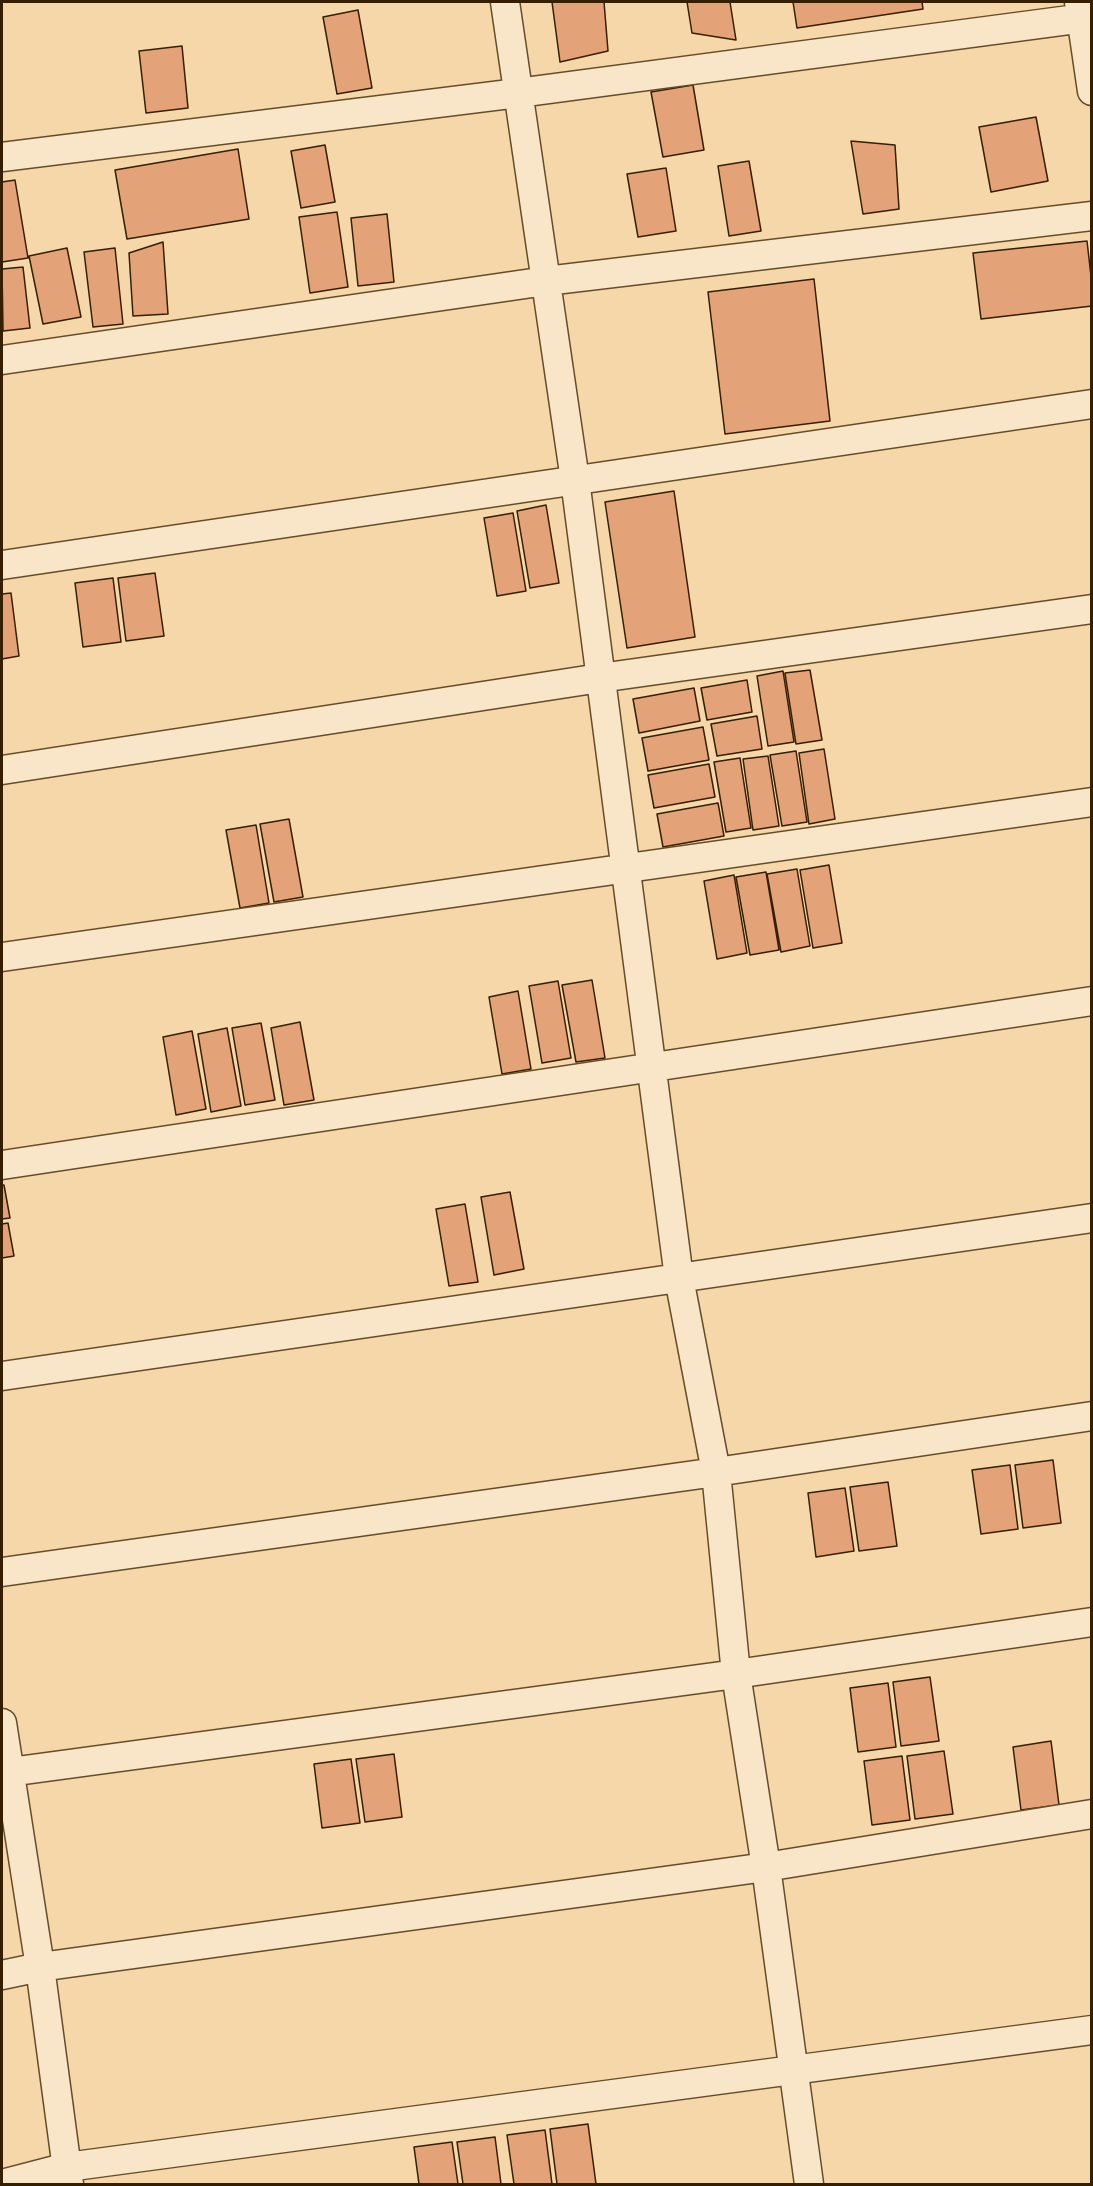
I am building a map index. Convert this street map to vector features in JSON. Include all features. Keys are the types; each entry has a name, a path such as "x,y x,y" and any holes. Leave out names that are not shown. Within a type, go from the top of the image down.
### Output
{"street":[{"path":"505,2 574,480 679,1278 716,1472 736,1674 766,1867 809,2184"},
{"path":"2,157 518,93 1084,12 1092,91"},
{"path":"2,360 546,281 1092,216"},
{"path":"2,565 1092,404"},
{"path":"2,770 600,678 1092,609"},
{"path":"2,957 1092,802"},
{"path":"2,1165 1092,1001"},
{"path":"2,1376 1092,1218"},
{"path":"2,1572 716,1472 1092,1416"},
{"path":"5,1772 736,1674 1092,1622"},
{"path":"2,1723 5,1772 40,1968 68,2176"},
{"path":"2,1975 766,1867 1092,1814"},
{"path":"2,2184 794,2069 1092,2030"}],"building":[{"path":"552,2 604,2 608,51 560,62"},
{"path":"687,2 730,2 736,40 692,33"},
{"path":"793,2 922,2 923,9 797,28"},
{"path":"358,10 372,88 337,94 323,17"},
{"path":"182,46 188,108 146,113 139,51"},
{"path":"693,85 704,150 663,157 651,92"},
{"path":"1036,117 1048,181 991,192 979,127"},
{"path":"851,141 895,145 899,209 863,214"},
{"path":"325,145 335,202 301,208 291,151"},
{"path":"238,149 249,219 127,239 115,170"},
{"path":"749,161 761,231 729,236 718,166"},
{"path":"666,168 676,231 638,237 627,174"},
{"path":"15,180 28,258 2,262 2,182"},
{"path":"337,212 348,287 310,293 299,217"},
{"path":"387,214 394,282 358,286 351,218"},
{"path":"1087,241 1092,306 981,319 973,253"},
{"path":"163,242 168,314 133,316 129,253"},
{"path":"67,248 81,317 43,324 29,256"},
{"path":"115,248 123,324 93,327 84,252"},
{"path":"23,267 30,328 3,331 2,269"},
{"path":"814,279 830,421 725,434 708,292"},
{"path":"674,491 695,637 627,648 605,502"},
{"path":"546,505 559,583 530,588 517,511"},
{"path":"513,513 526,591 497,596 484,518"},
{"path":"155,573 164,636 126,641 118,578"},
{"path":"113,578 121,642 83,647 75,583"},
{"path":"11,593 19,656 2,659 2,594"},
{"path":"810,670 822,740 796,744 785,673"},
{"path":"783,671 794,742 768,746 757,676"},
{"path":"747,680 752,712 707,720 701,688"},
{"path":"694,688 700,721 639,733 633,699"},
{"path":"757,716 762,749 717,756 711,724"},
{"path":"703,727 709,760 648,771 642,738"},
{"path":"824,749 835,819 809,824 799,753"},
{"path":"796,751 807,822 782,826 770,755"},
{"path":"768,756 779,826 753,830 743,759"},
{"path":"740,758 751,828 726,832 714,762"},
{"path":"709,764 715,797 654,808 648,775"},
{"path":"718,803 724,836 663,847 657,814"},
{"path":"289,819 303,897 274,902 260,824"},
{"path":"256,825 269,903 240,908 226,830"},
{"path":"829,865 842,943 813,948 800,870"},
{"path":"797,869 810,946 781,952 767,874"},
{"path":"766,872 779,950 750,955 736,877"},
{"path":"734,875 747,953 717,959 704,881"},
{"path":"592,980 605,1058 576,1062 562,985"},
{"path":"558,981 571,1058 542,1063 529,986"},
{"path":"518,991 531,1069 502,1074 489,997"},
{"path":"300,1022 314,1100 284,1105 271,1028"},
{"path":"261,1023 275,1100 245,1105 232,1028"},
{"path":"227,1028 241,1106 211,1112 198,1034"},
{"path":"192,1031 206,1109 176,1115 163,1037"},
{"path":"2,1185 4,1185 10,1218 2,1219"},
{"path":"510,1192 524,1269 494,1275 481,1197"},
{"path":"465,1204 478,1282 449,1286 436,1209"},
{"path":"8,1223 14,1256 2,1258 2,1224"},
{"path":"1053,1460 1061,1523 1023,1528 1015,1465"},
{"path":"1010,1465 1018,1529 981,1534 972,1470"},
{"path":"888,1482 897,1546 859,1551 850,1487"},
{"path":"845,1488 854,1551 816,1557 808,1493"},
{"path":"930,1677 939,1741 901,1746 893,1682"},
{"path":"888,1683 896,1747 858,1752 850,1688"},
{"path":"1051,1741 1059,1805 1021,1810 1013,1747"},
{"path":"944,1751 953,1814 915,1819 907,1756"},
{"path":"394,1754 402,1817 365,1822 356,1759"},
{"path":"902,1756 910,1820 872,1825 864,1761"},
{"path":"351,1759 360,1823 322,1828 314,1764"},
{"path":"588,2124 596,2184 557,2184 550,2129"},
{"path":"545,2130 552,2184 514,2184 507,2135"},
{"path":"495,2137 501,2184 463,2184 457,2142"},
{"path":"452,2142 458,2184 419,2184 414,2147"}]}
